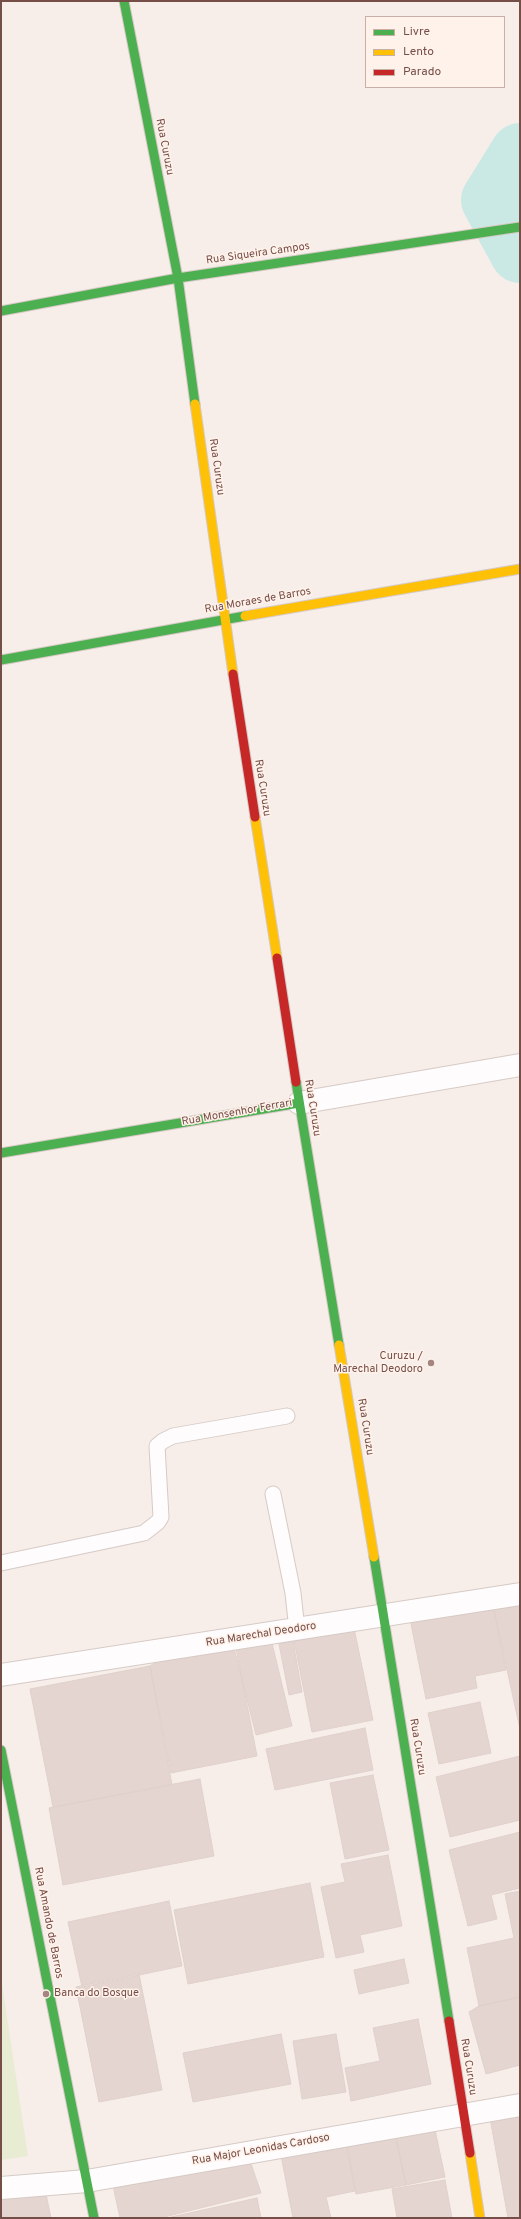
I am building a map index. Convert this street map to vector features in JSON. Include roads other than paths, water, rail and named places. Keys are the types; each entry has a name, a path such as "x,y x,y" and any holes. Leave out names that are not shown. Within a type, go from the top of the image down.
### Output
{"street":[{"name":"Rua Curuzu","path":"124,1 178,278 224,619 299,1103 384,1617 480,2218"},
{"name":"Rua Siqueira Campos","path":"1,310 178,278 520,227"},
{"name":"Rua Moraes de Barros","path":"1,660 224,619 520,569"},
{"name":"Rua Monsenhor Ferrari","path":"1,1153 520,1065"},
{"name":"Rua Marechal Deodoro","path":"1,1675 384,1617 520,1594"},
{"name":"Rua Amando de Barros","path":"1,1750 88,2181 94,2218"},
{"name":"Rua Major Leonidas Cardoso","path":"1,2188 88,2181 463,2114 520,2106"}],"lane":[{"path":"1,1563 144,1533 158,1522 161,1516 158,1446 163,1441 173,1436 287,1416"},
{"path":"273,1494 293,1593 297,1630"}],"waterway":[{"path":"520,153 491,200 520,253"}],"place":[{"name":"Curuzu / Marechal Deodoro","path":"431,1363"},
{"name":"Banca do Bosque","path":"46,1994"}]}
